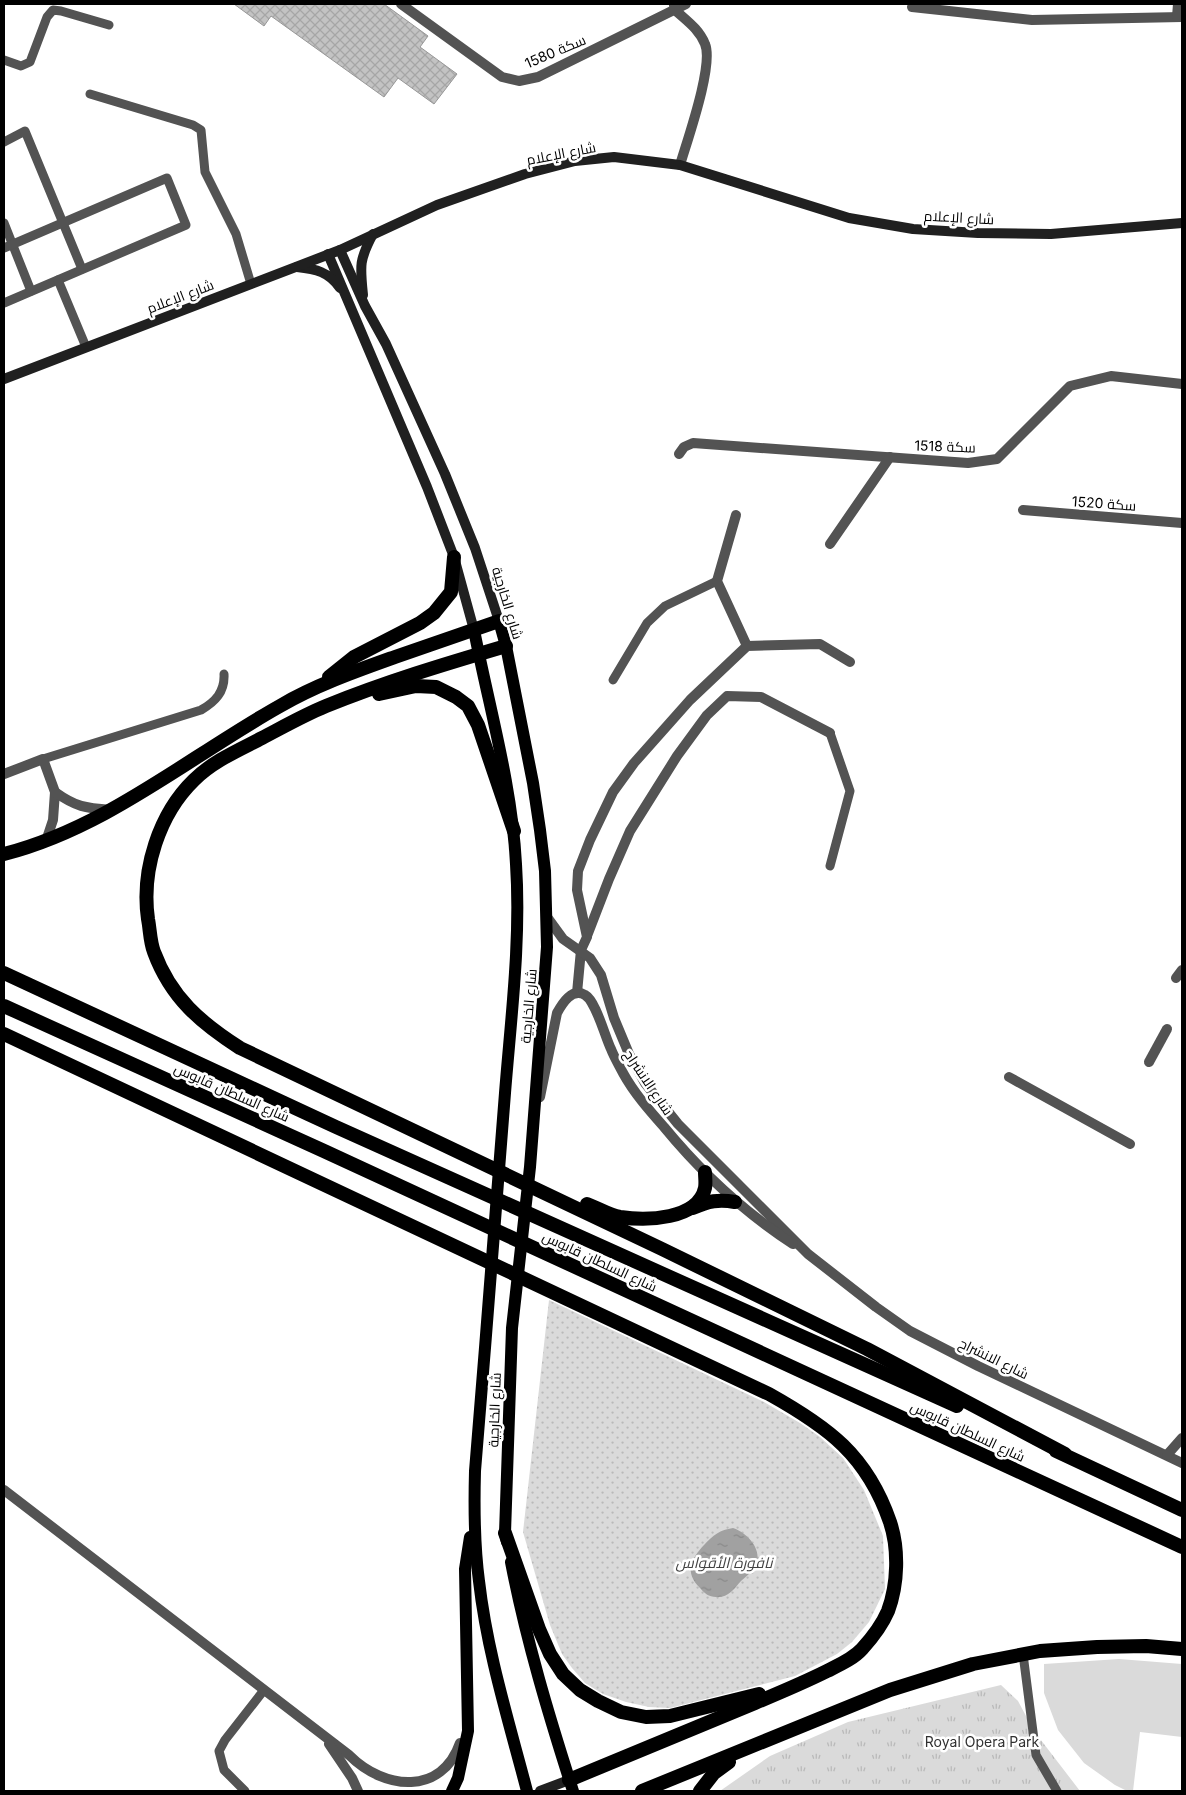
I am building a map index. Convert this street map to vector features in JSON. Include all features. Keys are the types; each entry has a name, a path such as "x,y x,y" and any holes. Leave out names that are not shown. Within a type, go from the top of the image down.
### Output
{"highway":[{"path":"318,686 354,657 420,623 434,613 451,592 454,557"},
{"path":"4,854 46,841 112,810 280,705 318,686 499,621"},
{"path":"506,646 416,672 325,706 219,761 194,780 176,803 163,826 150,861 146,904 153,951 165,978 182,1002 211,1030 240,1048 867,1349 1065,1454"},
{"path":"325,706 416,686 436,687 456,697 468,706 478,725 514,831"},
{"name":"شارع السلطان قابوس","path":"4,972 336,1127 1065,1454 1182,1510"},
{"name":"شارع السلطان قابوس","path":"4,1006 324,1151 1182,1547"},
{"path":"4,1034 769,1394 806,1414 829,1431 853,1455 874,1484 884,1505 894,1535 896,1565 888,1611 879,1627 861,1650 844,1662 799,1685 571,1786"},
{"path":"493,1168 553,1189 618,1217 649,1219 671,1216 708,1201 720,1199 736,1202"},
{"path":"692,1208 700,1199 705,1187 705,1172"},
{"path":"505,1533 539,1629 550,1654 562,1674 580,1690 598,1701 621,1712 646,1717 670,1716 799,1685"},
{"path":"642,1791 890,1690 973,1664 1040,1651 1146,1646 1182,1649"},
{"path":"700,1791 714,1773 731,1761 790,1731"}],"main road":[{"name":"شارع الإعلام","path":"4,379 340,250 446,202 525,174 575,161 614,157 680,165 849,218 913,229 978,233 1051,234 1182,223"},
{"path":"364,306 361,263 363,252 373,234"},
{"name":"شارع الخارجية","path":"340,250 364,306 386,344 475,548 506,646 536,802 545,871 547,948 530,1167 512,1328 505,1533 518,1602 571,1786"},
{"name":"شارع الخارجية","path":"328,254 427,487 454,557 474,630 508,793 514,831 517,919 502,1142 475,1471 474,1518 479,1581 488,1638 527,1791"},
{"path":"295,267 314,269 327,275 338,285 348,300"},
{"path":"452,1791 458,1778 468,1731 465,1569 474,1518"},
{"path":"540,1791 571,1786"}],"street":[{"name":"سكة 1580","path":"401,4 502,77 519,81 538,77 674,7 686,4"},
{"path":"912,7 1032,20 1180,17 1178,4"},
{"path":"674,7 697,28 706,46 707,63 698,105 680,165"},
{"name":"سكة 1518","path":"679,454 684,447 693,443 968,463 997,459 1070,386 1111,376 1182,384"},
{"path":"830,544 890,457"},
{"name":"سكة 1520","path":"1023,510 1182,522"},
{"path":"736,515 717,581 747,646"},
{"path":"587,937 577,890 578,871 590,840 613,792 634,763 690,700 747,646 820,644 850,662"},
{"path":"533,1132 557,1013 569,996 577,993 581,950 609,879 630,831 677,756 707,715 727,696 761,697 830,733"},
{"path":"4,774 43,759 55,792 53,820 46,841"},
{"path":"55,792 78,806 112,810"},
{"name":"شارع الانشراح","path":"547,917 563,939 590,958 601,975 614,1018 629,1054 645,1083 678,1124 808,1254"},
{"name":"شارع الانشراح","path":"577,993 585,995 592,1002 611,1050 627,1080 644,1105 705,1172 736,1202 770,1229 808,1254 910,1331 978,1366 1182,1462"},
{"path":"1149,1062 1167,1029"},
{"path":"1009,1077 1130,1144"},
{"path":"736,1202 753,1206 779,1224"},
{"path":"1167,1456 1182,1438"},
{"path":"4,1490 361,1766 381,1779 416,1787 429,1783 449,1767 459,1747 468,1708"},
{"path":"325,1737 352,1778 358,1791"}],"lane":[{"path":"4,60 21,66 30,62 47,17 53,10 109,25"},
{"path":"90,94 193,125 201,130 205,172 236,234 251,284"},
{"path":"4,142 25,132 82,269"},
{"path":"4,303 186,225 167,178 8,246"},
{"path":"4,223 8,246 31,291"},
{"path":"58,280 86,347"},
{"path":"612,680 647,623 664,606 717,581"},
{"path":"43,759 209,706 221,692 224,674"},
{"path":"830,733 850,790 830,866"},
{"path":"1023,1654 1036,1755 1057,1791"},
{"path":"245,1791 224,1770 220,1751 225,1740 264,1690"}],"green space":[{"path":"549,1300 764,1402 820,1437 843,1458 864,1490 883,1536 885,1589 869,1622 852,1642 837,1654 795,1676 670,1708 649,1707 626,1702 603,1694 585,1683 562,1654 550,1625 523,1532"},
{"path":"1119,1659 1182,1664 1182,1737 1140,1732 1133,1791 1127,1791 1115,1785 1084,1763 1058,1730 1044,1693 1044,1664"},
{"name":"Royal Opera Park","path":"1001,1685 1018,1701 1034,1731 1080,1791 720,1791 770,1756 848,1722"}],"water":[{"name":"نافورة الأقواس","path":"733,1528 739,1530 753,1543 756,1549 757,1561 755,1567 730,1592 720,1597 711,1596 703,1592 695,1582 691,1566 696,1555 710,1538 720,1532"}],"building":[{"path":"234,4 384,4 428,36 420,47 457,74 434,104 398,78 384,97 271,16 264,26"}]}
